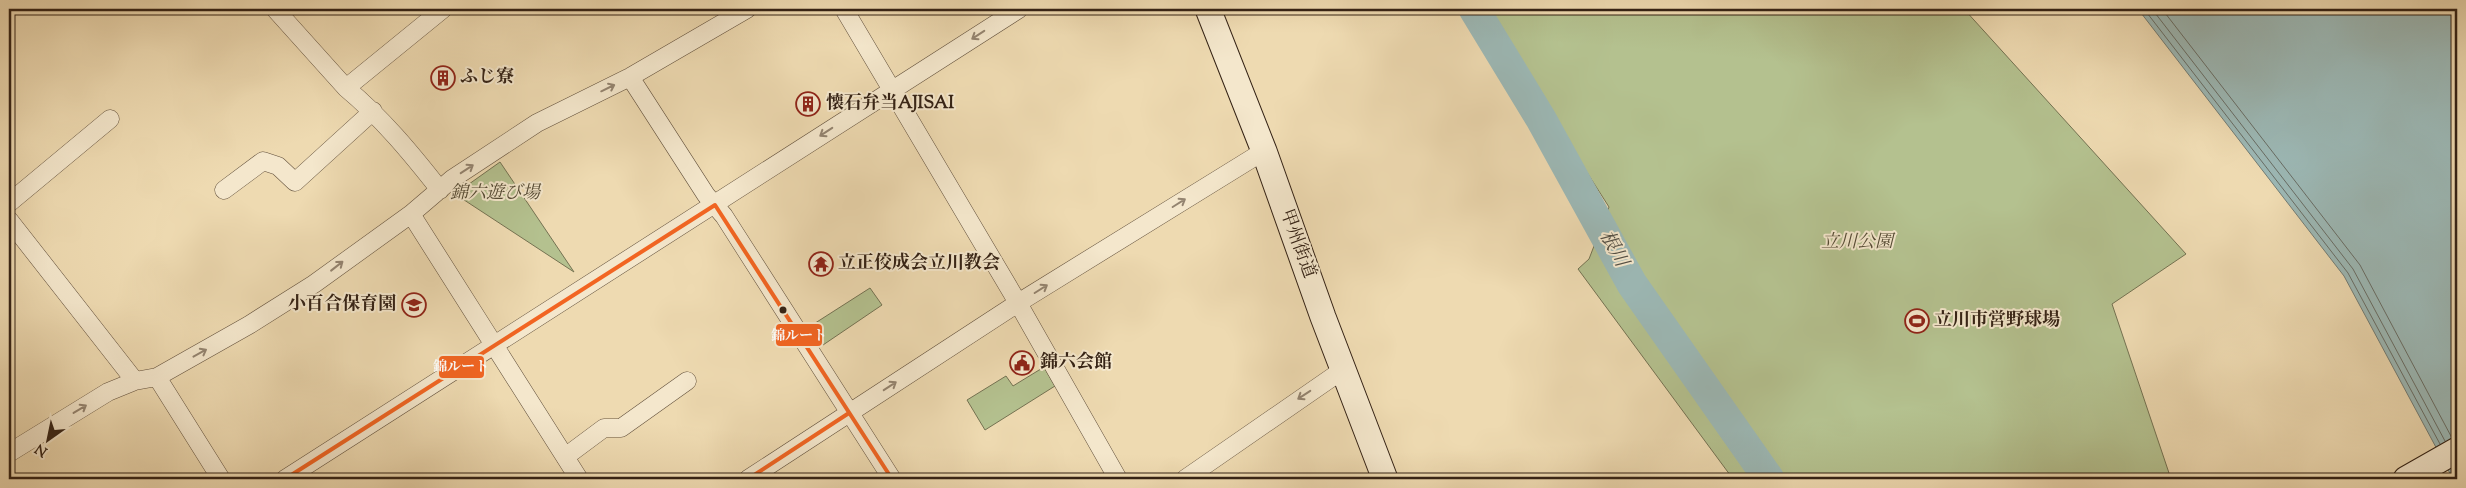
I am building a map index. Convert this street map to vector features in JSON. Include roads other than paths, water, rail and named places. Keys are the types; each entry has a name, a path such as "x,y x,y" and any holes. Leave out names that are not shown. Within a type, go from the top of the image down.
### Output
{"main road":[{"name":"甲州街道","path":"1208,9 1264,151 1323,317 1386,479"},
{"path":"2406,479 2457,450"}],"street":[{"path":"275,9 346,88 373,111 406,147 440,190"},
{"path":"346,88 443,9"},
{"path":"9,453 108,392 135,381 158,377 249,325 314,284 411,214 452,179 537,123 630,77 746,9"},
{"path":"844,9 1018,303 1118,479"},
{"path":"285,479 494,347 1019,9"},
{"path":"630,77 706,195 724,216 892,479"},
{"path":"224,190 263,161 278,166 295,182 373,111"},
{"path":"9,203 110,119"},
{"path":"748,479 1018,303 1264,151"},
{"path":"411,214 579,479"},
{"path":"9,220 135,381"},
{"path":"1185,479 1344,369"},
{"path":"158,377 221,479"},
{"path":"565,457 604,428 621,428 687,380"}],"water":[{"path":"2138,9 2457,9 2457,479 2453,479 2344,276"}],"waterway":[{"name":"根川","path":"1474,9 1541,119 1632,284 1769,479"}],"place":[{"name":"ふじ寮","path":"443,78"},
{"name":"懐石弁当AJISAI","path":"808,104"},
{"name":"立正佼成会立川教会","path":"821,264"},
{"name":"小百合保育園","path":"414,305"},
{"name":"立川市営野球場","path":"1917,321"},
{"name":"錦六会館","path":"1022,363"}],"park label":[{"name":"錦六遊び場","path":"495,194"},
{"name":"立川公園","path":"1857,243"}]}
